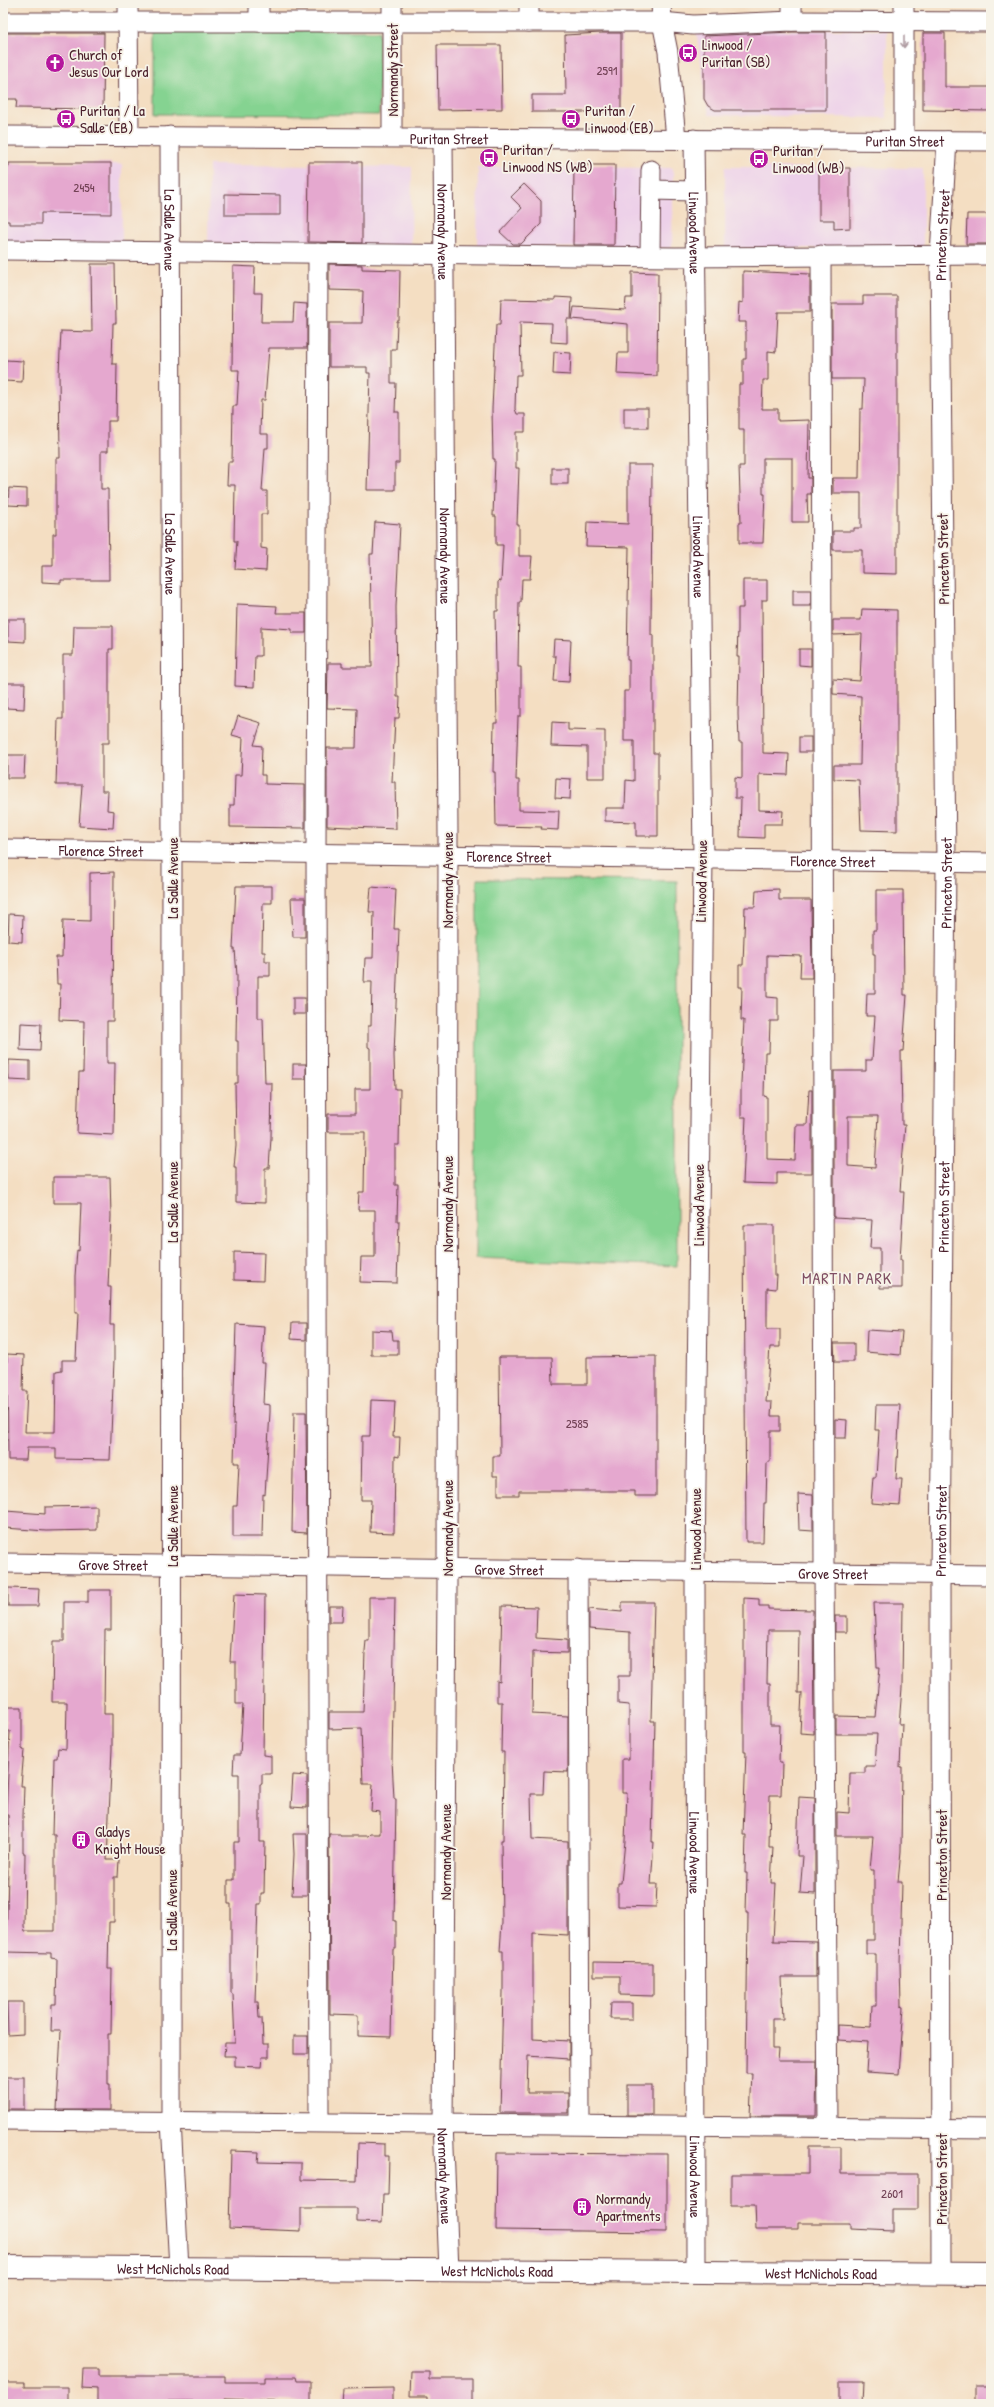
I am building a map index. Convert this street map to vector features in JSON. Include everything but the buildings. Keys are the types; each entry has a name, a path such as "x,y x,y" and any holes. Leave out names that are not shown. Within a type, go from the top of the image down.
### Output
{"main road":[{"name":"West McNichols Road","path":"3,2267 991,2274"}],"street":[{"path":"128,3 128,136"},
{"path":"259,3 259,22"},
{"name":"Normandy Street","path":"392,3 392,137"},
{"path":"529,3 529,22"},
{"name":"Linwood Avenue","path":"661,3 662,22 694,191 702,858 695,1570 696,2271"},
{"path":"3,22 662,22 693,25 792,12 904,12 991,22"},
{"path":"904,12 904,140"},
{"name":"Puritan Street","path":"3,136 392,137 443,139 991,140"},
{"name":"La Salle Avenue","path":"170,136 172,851 171,2121 179,2268"},
{"name":"Normandy Avenue","path":"443,139 448,855 443,2124 448,2270"},
{"name":"Princeton Street","path":"941,2273 940,1575 946,863 940,254 947,141"},
{"path":"650,256 651,170"},
{"path":"651,190 694,191"},
{"path":"3,250 694,257 940,254 991,255"},
{"path":"318,253 316,852 319,2122"},
{"path":"821,256 824,1573 828,2126"},
{"name":"Florence Street","path":"3,849 316,852 991,863"},
{"name":"Grove Street","path":"3,1563 578,1568 991,1575"},
{"path":"578,1568 580,2124"},
{"path":"3,2120 941,2127 991,2129"}],"shaded area":[{"path":"696,30 887,30 887,118 709,115"},
{"path":"3,164 122,164 122,244 3,244"},
{"path":"209,165 412,167 411,247 208,244"},
{"path":"478,167 673,168 672,248 477,247"},
{"path":"725,167 923,168 923,248 725,248"}],"green space":[{"path":"155,30 379,31 379,115 155,114"},
{"path":"477,879 677,881 677,1266 476,1258"}],"place":[{"name":"Linwood / Puritan (SB)","path":"688,53"},
{"name":"Church of Jesus Our Lord","path":"55,63"},
{"name":"Puritan / La Salle (EB)","path":"66,119"},
{"name":"Puritan / Linwood (EB)","path":"571,119"},
{"name":"Puritan / Linwood NS (WB)","path":"489,158"},
{"name":"Puritan / Linwood (WB)","path":"759,159"},
{"name":"Gladys Knight House","path":"81,1840"},
{"name":"Normandy Apartments","path":"582,2207"}],"district":[{"name":"MARTIN PARK","path":"847,1278"}]}
